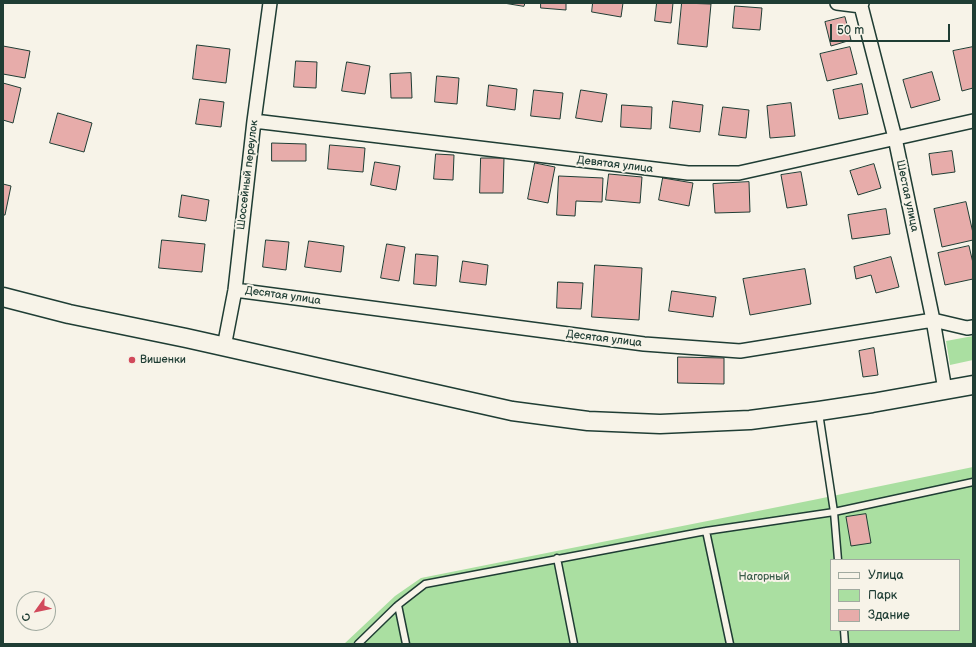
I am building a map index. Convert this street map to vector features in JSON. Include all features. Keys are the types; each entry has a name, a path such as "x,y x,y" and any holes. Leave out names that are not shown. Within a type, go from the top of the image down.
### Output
{"main road":[{"path":"3,298 512,411 588,420 660,424 750,420 872,403 973,384"}],"street":[{"name":"Шоссейный переулок","path":"224,347 235,290 254,121 270,3"},
{"path":"837,3 861,4"},
{"name":"Шестая улица","path":"861,4 895,138 933,320 945,390"},
{"name":"Девятая улица","path":"254,121 688,173 739,173 973,121"},
{"name":"Десятая улица","path":"235,290 644,344 740,351 933,320 967,328 973,327"}],"lane":[{"path":"819,411 834,512 838,559"},
{"path":"358,644 398,605 425,584 706,531 834,512 973,482"},
{"path":"706,531 730,644"},
{"path":"557,558 574,644"},
{"path":"398,605 406,644"},
{"path":"844,631 845,644"}],"green space":[{"path":"973,336 973,360 950,365 946,341"},
{"name":"Нагорный","path":"973,467 973,644 344,644 395,596 421,578"}],"building":[{"path":"504,3 525,3 524,6"},
{"path":"541,3 566,3 566,10 541,8"},
{"path":"593,3 623,3 621,17 592,12"},
{"path":"657,3 673,3 671,23 655,21"},
{"path":"682,3 711,4 707,47 678,44"},
{"path":"735,6 762,8 760,30 733,28"},
{"path":"845,17 851,40 831,46 825,22"},
{"path":"197,45 230,49 226,83 193,79"},
{"path":"3,46 30,51 25,78 3,74"},
{"path":"850,47 857,74 827,81 820,54"},
{"path":"973,47 973,88 962,91 953,51"},
{"path":"296,61 317,62 316,88 294,87"},
{"path":"347,62 370,66 365,94 342,91"},
{"path":"932,72 940,100 911,108 903,80"},
{"path":"411,73 412,98 391,98 390,74"},
{"path":"437,76 459,78 457,104 435,102"},
{"path":"3,83 21,88 13,123 3,120"},
{"path":"862,84 868,114 839,119 833,90"},
{"path":"489,85 517,89 515,110 487,106"},
{"path":"534,90 563,93 560,119 531,116"},
{"path":"581,90 607,94 602,122 576,118"},
{"path":"200,99 224,102 221,127 196,124"},
{"path":"673,101 703,105 700,132 670,128"},
{"path":"791,103 795,136 770,138 767,106"},
{"path":"622,105 652,107 651,129 621,127"},
{"path":"723,107 749,110 746,138 719,135"},
{"path":"58,113 92,123 84,152 50,143"},
{"path":"272,143 306,144 306,161 272,161"},
{"path":"330,145 365,148 363,172 328,169"},
{"path":"952,151 955,172 932,175 929,154"},
{"path":"436,154 454,155 453,180 434,179"},
{"path":"481,158 504,158 503,193 480,193"},
{"path":"375,162 400,166 396,190 371,185"},
{"path":"535,163 555,167 548,203 528,199"},
{"path":"874,164 881,188 858,195 850,171"},
{"path":"801,172 807,205 787,208 781,175"},
{"path":"609,174 642,177 640,203 606,200"},
{"path":"559,176 603,178 602,202 576,201 575,216 557,215"},
{"path":"663,178 693,183 689,206 659,200"},
{"path":"749,182 750,212 715,213 713,184"},
{"path":"3,184 11,186 5,215 3,215"},
{"path":"182,195 209,200 206,221 179,217"},
{"path":"966,202 973,233 973,240 942,247 934,209"},
{"path":"886,209 890,234 852,239 848,215"},
{"path":"162,240 205,244 202,272 159,268"},
{"path":"266,240 289,242 286,270 263,267"},
{"path":"309,241 344,246 341,272 305,267"},
{"path":"387,244 405,247 399,281 381,278"},
{"path":"969,246 973,263 973,279 945,285 938,253"},
{"path":"416,254 438,256 436,286 414,284"},
{"path":"891,257 899,287 876,293 871,275 856,279 854,267"},
{"path":"463,261 488,265 486,285 460,282"},
{"path":"595,265 642,268 639,320 592,317"},
{"path":"805,269 811,304 750,315 743,279"},
{"path":"558,282 583,283 581,309 557,308"},
{"path":"672,291 716,297 713,317 669,311"},
{"path":"874,348 878,375 863,377 859,351"},
{"path":"678,357 724,358 724,384 678,383"},
{"path":"866,514 871,543 851,546 846,517"}],"place":[{"name":"Вишенки","path":"132,360"}]}
